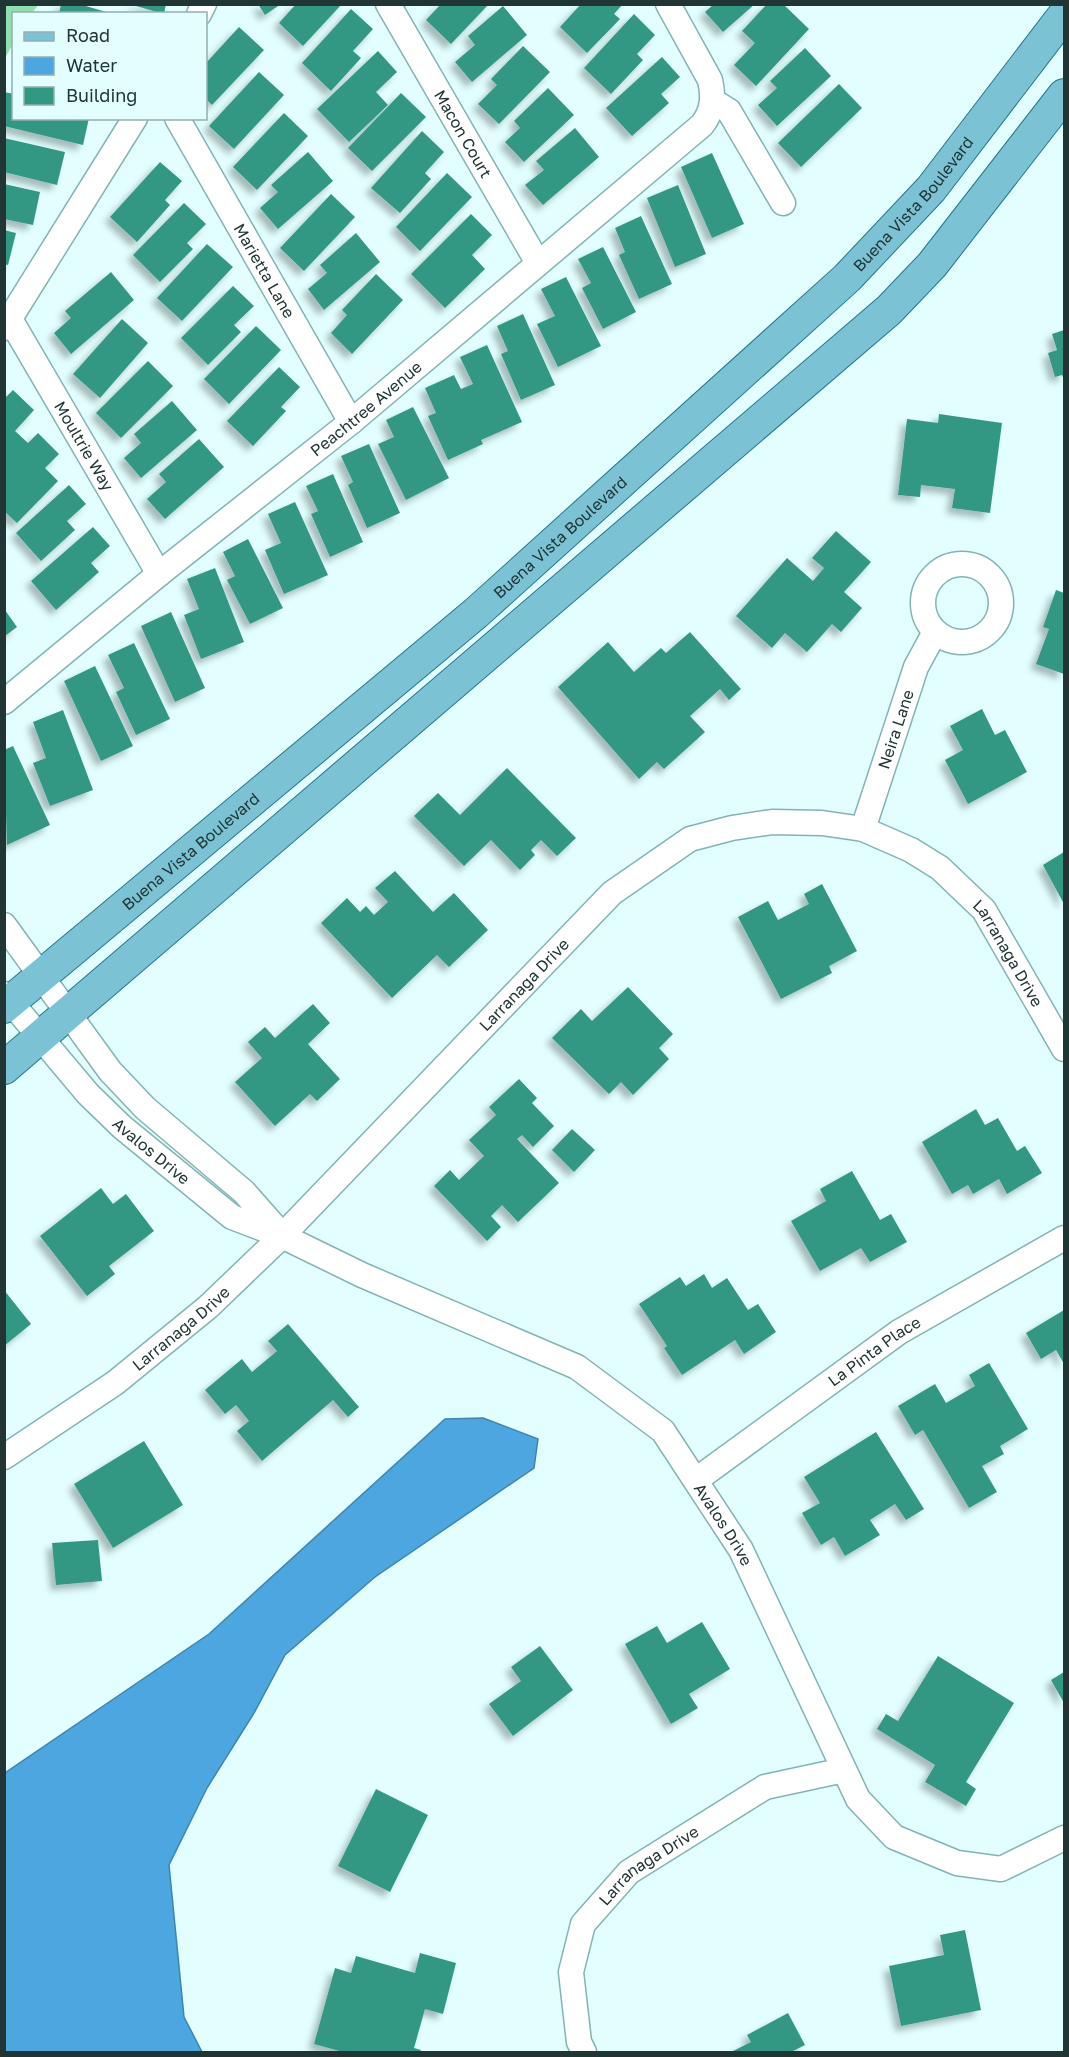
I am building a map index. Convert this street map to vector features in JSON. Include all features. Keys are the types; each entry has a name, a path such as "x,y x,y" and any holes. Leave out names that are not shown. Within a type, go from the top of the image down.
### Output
{"main road":[{"name":"Buena Vista Boulevard","path":"6,1001 41,976 476,613 847,278 931,189 1065,15"},
{"path":"4,1068 889,310 932,265 1065,95"}],"street":[{"name":"Macon Court","path":"388,4 538,263"},
{"path":"668,4 710,80 713,101 729,111 783,203"},
{"name":"Peachtree Avenue","path":"4,702 159,574 351,422 695,132 709,116 713,101"},
{"path":"7,323 134,120"},
{"name":"Marietta Lane","path":"178,120 351,422"},
{"name":"Moultrie Way","path":"7,323 159,574"},
{"name":"Neira Lane","path":"863,829 916,667 935,632"},
{"name":"Larranaga Drive","path":"4,1457 115,1383 208,1307 282,1236 612,893 653,862 690,839 732,828 772,822 822,823 863,829 911,850 940,868 984,910 1065,1049"},
{"name":"Avalos Drive","path":"4,925 70,1012 110,1071 145,1108 244,1192 282,1236"},
{"name":"Avalos Drive","path":"6,1001 105,1111 174,1171 232,1217 282,1236 362,1275 577,1367 663,1431 741,1550 858,1799 894,1837 957,1863 1001,1869 1065,1838"},
{"name":"La Pinta Place","path":"696,1480 899,1332 1065,1238"},
{"name":"Larranaga Drive","path":"584,2052 579,2042 571,1972 583,1924 629,1872 765,1787 844,1770"}],"green space":[{"path":"5,4 38,5 33,12 12,12 12,46 5,58"}],"water":[{"path":"483,1418 538,1439 534,1468 375,1577 285,1655 254,1713 207,1788 169,1865 184,2017 202,2052 5,2052 5,1773 209,1634 445,1419"}],"building":[{"path":"61,4 79,4 106,12 59,12"},
{"path":"129,4 166,4 164,12"},
{"path":"258,4 281,4 265,15"},
{"path":"296,4 342,4 303,46 279,23"},
{"path":"441,4 489,4 451,44 426,20"},
{"path":"581,4 623,4 614,14 620,19 587,53 560,27"},
{"path":"714,4 755,4 723,32 705,12"},
{"path":"767,4 783,4 809,29 756,86 734,65 755,43 742,31"},
{"path":"503,6 527,35 472,82 455,62 475,45 468,36"},
{"path":"351,9 373,29 353,51 361,58 331,91 302,63"},
{"path":"634,14 655,35 637,54 643,60 611,94 584,68"},
{"path":"239,27 264,50 212,105 207,100 207,62"},
{"path":"523,46 550,72 499,124 478,104 497,85 491,79"},
{"path":"805,48 831,76 777,126 758,105 777,88 770,81"},
{"path":"378,51 397,72 376,92 388,105 349,142 317,109"},
{"path":"662,57 680,77 661,94 669,103 632,136 606,108"},
{"path":"259,72 284,95 234,149 209,126"},
{"path":"839,84 862,108 801,167 778,143"},
{"path":"548,88 574,115 524,162 505,142 520,128 514,121"},
{"path":"4,92 12,94 12,120 89,120 83,145 4,126"},
{"path":"401,93 426,117 372,171 348,148"},
{"path":"284,113 308,136 257,190 233,167"},
{"path":"575,128 599,157 543,205 525,185 544,170 536,161"},
{"path":"422,131 444,152 425,173 431,179 400,213 371,188"},
{"path":"4,138 65,152 57,185 4,172"},
{"path":"308,152 333,181 278,229 260,208 278,192 271,185"},
{"path":"712,153 744,224 712,238 681,167"},
{"path":"160,162 182,181 165,200 170,205 137,242 110,217"},
{"path":"447,173 472,197 420,251 396,227"},
{"path":"4,184 40,192 33,225 4,219"},
{"path":"678,185 706,254 675,267 647,198"},
{"path":"331,194 355,217 304,271 280,248"},
{"path":"184,203 206,224 187,243 193,249 160,282 133,255"},
{"path":"471,214 492,235 472,255 485,269 445,308 411,274"},
{"path":"641,216 672,284 639,299 619,255 625,252 615,228"},
{"path":"4,230 16,233 8,265 4,264"},
{"path":"356,233 380,262 324,310 308,289 327,273 320,265"},
{"path":"207,244 233,267 182,321 157,298"},
{"path":"603,247 636,312 603,329 582,288 591,283 578,259"},
{"path":"111,272 134,300 71,354 54,333 71,318 65,311"},
{"path":"376,274 403,300 352,354 331,333 347,315 342,310"},
{"path":"566,277 601,346 558,367 537,324 555,316 541,289"},
{"path":"233,286 254,306 234,325 241,332 208,365 181,338"},
{"path":"523,314 555,385 521,400 501,354 508,351 497,326"},
{"path":"122,319 148,343 100,398 73,374"},
{"path":"256,326 281,350 229,404 204,379"},
{"path":"1064,330 1064,380 1062,375 1055,377 1048,353 1057,350 1052,334"},
{"path":"487,345 522,422 481,440 483,444 448,460 428,416 436,413 425,388 454,375 461,389 473,384 460,357"},
{"path":"148,361 173,386 121,438 96,413"},
{"path":"279,367 300,387 281,407 286,411 253,446 227,421"},
{"path":"13,390 34,410 15,431 28,443 38,433 59,454 45,468 58,481 17,523 4,511 4,399"},
{"path":"172,401 197,430 141,478 124,458 141,443 134,434"},
{"path":"413,407 449,478 406,500 378,444 394,437 386,420"},
{"path":"939,414 1002,423 990,513 952,508 955,489 921,485 920,497 898,495 907,419 938,423"},
{"path":"199,439 224,467 165,519 147,499 166,482 159,474"},
{"path":"369,444 400,513 367,528 348,485 353,482 341,456"},
{"path":"333,474 363,542 330,557 311,514 318,511 306,486"},
{"path":"69,485 86,504 67,521 75,530 41,561 16,533"},
{"path":"295,502 328,575 284,594 265,550 281,543 268,514"},
{"path":"93,527 110,546 91,563 99,572 56,610 31,581"},
{"path":"836,531 871,562 844,592 862,608 841,632 832,624 807,652 785,633 772,648 736,616 787,558 813,581 824,568 812,558"},
{"path":"248,539 283,608 250,624 227,580 235,576 223,552"},
{"path":"215,568 244,642 201,659 184,615 199,609 187,579"},
{"path":"1056,590 1064,593 1064,674 1036,664 1049,629 1043,627"},
{"path":"5,610 17,627 5,636"},
{"path":"171,612 205,688 175,702 141,626"},
{"path":"690,632 741,689 729,700 720,689 690,716 705,732 664,769 657,762 639,779 558,687 608,642 634,672 661,648 666,653"},
{"path":"134,643 170,719 136,735 116,692 124,688 108,655"},
{"path":"95,666 133,746 101,761 64,681"},
{"path":"982,709 995,735 1005,730 1027,772 968,804 945,760 963,750 950,726"},
{"path":"63,710 93,790 50,806 33,763 46,758 33,722"},
{"path":"13,746 50,825 7,845 4,750"},
{"path":"507,768 576,838 557,856 541,840 531,850 535,855 520,870 491,840 464,866 414,816 438,793 460,815"},
{"path":"1064,852 1064,904 1043,865"},
{"path":"395,871 433,912 454,893 488,930 449,967 437,955 392,998 321,923 347,898 360,912 366,906 374,915 388,902 375,888"},
{"path":"822,884 857,951 829,966 832,973 781,999 738,917 768,901 778,920 809,904 804,894"},
{"path":"628,987 673,1034 659,1048 669,1059 633,1095 621,1082 609,1094 552,1038 581,1009 592,1021"},
{"path":"313,1004 330,1023 308,1044 340,1079 317,1101 310,1094 275,1126 235,1082 262,1058 248,1042 265,1027 275,1038"},
{"path":"519,1079 537,1098 532,1103 554,1126 533,1147 522,1135 517,1139 559,1183 518,1222 502,1205 491,1216 501,1227 487,1241 434,1186 450,1170 459,1180 484,1156 469,1140 496,1115 489,1107"},
{"path":"976,1109 985,1125 998,1118 1017,1151 1025,1146 1042,1173 1007,1194 999,1179 973,1194 968,1185 952,1194 922,1142"},
{"path":"572,1129 595,1150 574,1172 552,1150"},
{"path":"852,1171 880,1220 891,1214 907,1242 870,1262 861,1248 820,1271 791,1221 826,1201 820,1189"},
{"path":"101,1188 113,1204 126,1194 154,1231 109,1266 115,1274 87,1296 40,1236"},
{"path":"704,1274 712,1288 727,1278 748,1310 758,1304 776,1332 744,1354 735,1340 682,1375 664,1348 667,1346 639,1304 680,1277 686,1286"},
{"path":"4,1290 31,1324 4,1346"},
{"path":"1064,1310 1064,1364 1056,1350 1041,1359 1026,1333"},
{"path":"288,1324 359,1407 348,1417 333,1400 262,1461 237,1431 249,1421 236,1405 225,1414 205,1390 242,1359 252,1372 277,1351 268,1341"},
{"path":"989,1363 1028,1429 1000,1446 1004,1454 982,1466 997,1492 969,1508 923,1430 915,1435 898,1406 935,1384 946,1403 975,1386 969,1375"},
{"path":"876,1432 924,1509 906,1520 895,1504 870,1520 880,1535 845,1556 834,1537 821,1545 802,1513 820,1503 804,1477"},
{"path":"144,1441 183,1505 113,1548 74,1484"},
{"path":"98,1540 102,1581 56,1585 52,1543"},
{"path":"702,1622 730,1669 689,1694 698,1708 671,1724 625,1644 657,1626 667,1643"},
{"path":"540,1646 573,1690 513,1736 489,1704 521,1681 511,1667"},
{"path":"938,1656 1014,1703 966,1782 976,1789 966,1806 925,1782 935,1765 877,1729 886,1714 898,1721"},
{"path":"1064,1672 1064,1703 1051,1680"},
{"path":"376,1789 428,1815 390,1892 338,1866"},
{"path":"965,1930 981,2010 901,2026 889,1966 944,1955 940,1935"},
{"path":"420,1953 456,1963 443,2014 425,2009 414,2048 421,2050 420,2052 343,2052 314,2044 335,1968 351,1973 356,1956 415,1973"},
{"path":"788,2013 805,2045 791,2052 731,2052 751,2042 747,2035"}]}
